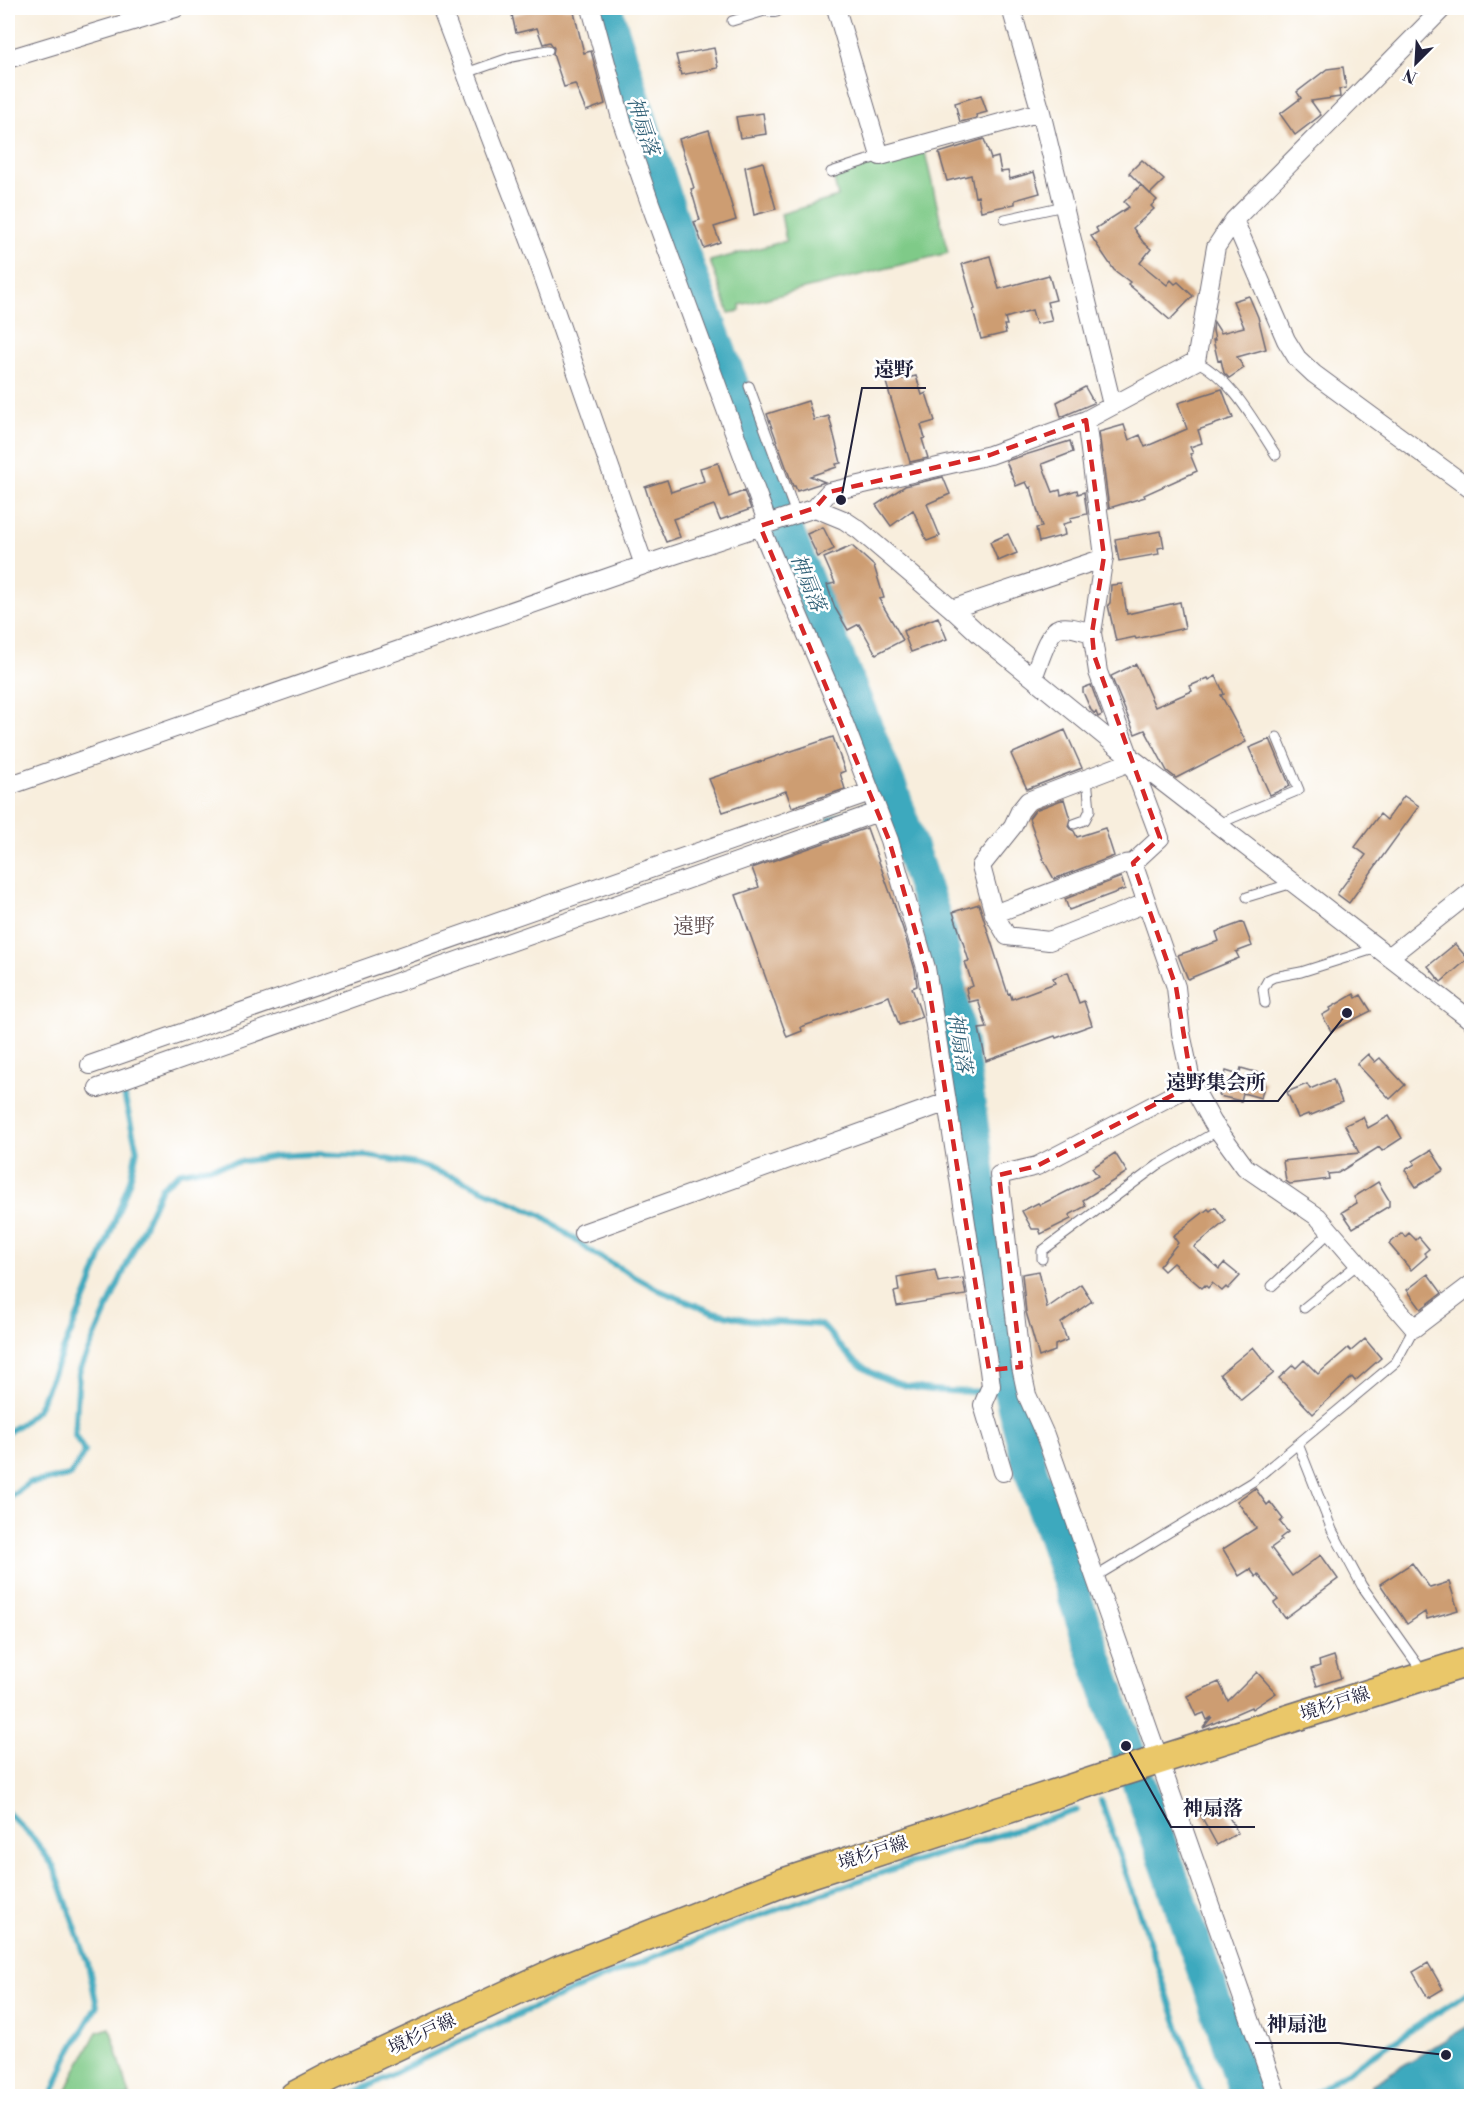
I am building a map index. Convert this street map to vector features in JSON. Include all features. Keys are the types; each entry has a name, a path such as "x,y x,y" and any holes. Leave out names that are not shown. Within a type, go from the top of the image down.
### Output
{"main road":[{"name":"境杉戸線","path":"294,2097 330,2077 560,1970 779,1884 1118,1773 1472,1661"}],"street":[{"path":"8,59 176,8"},
{"path":"441,8 539,264 644,565"},
{"path":"591,8 622,122 650,203 764,525 889,840 926,968 989,1370 991,1386 983,1405 1003,1472"},
{"path":"836,8 880,156 1041,112"},
{"path":"1011,8 1041,112 1112,405"},
{"path":"8,785 815,508 829,492 990,455 1086,420 1196,361 1216,247 1234,220 1443,8"},
{"path":"1234,220 1286,340 1297,358 1314,374 1472,490"},
{"path":"994,914 1125,864 1133,863 1160,838 1098,672 1092,633 1104,558 1086,420"},
{"path":"815,508 836,516 859,530 980,634 1129,756 1472,1021"},
{"path":"952,609 1104,558"},
{"path":"1033,678 1051,634 1059,628 1072,628 1092,633"},
{"path":"1129,756 1122,765 1028,801 1013,826 981,866 994,914 1007,936 1049,941 1146,903"},
{"path":"90,1065 870,792"},
{"path":"98,1088 878,812"},
{"path":"1133,863 1176,987 1181,1033 1192,1085 1245,1167 1318,1217 1414,1328 1472,1284"},
{"path":"1383,952 1472,891"},
{"path":"1192,1085 1037,1166 999,1175 1027,1395 1045,1435 1156,1761 1277,2097"},
{"path":"583,1233 947,1102"},
{"path":"989,1370 1022,1367"}],"lane":[{"path":"732,21 772,8"},
{"path":"466,73 513,57 548,50"},
{"path":"831,172 880,156"},
{"path":"1005,219 1065,207"},
{"path":"1196,361 1212,369 1230,386 1276,455"},
{"path":"749,386 796,514"},
{"path":"1218,824 1299,790 1277,737"},
{"path":"1074,824 1085,820 1090,810 1087,778"},
{"path":"1247,897 1294,883"},
{"path":"1265,1004 1263,989 1268,980 1274,977 1383,952"},
{"path":"1042,1258 1042,1251 1052,1242 1158,1165 1219,1130"},
{"path":"1272,1286 1330,1232"},
{"path":"1304,1308 1358,1264"},
{"path":"1095,1577 1252,1482 1396,1362 1414,1328"},
{"path":"1298,1444 1332,1530 1357,1577 1425,1676"}],"highlighted area":[{"path":"1086,420 1104,556 1092,633 1094,655 1160,838 1133,863 1176,987 1192,1085 1037,1166 999,1175 1021,1367 989,1370 926,968 889,840 760,526 815,508 829,492 990,455"}],"green space":[{"path":"924,148 948,253 740,305 740,311 729,313 710,261 786,241 781,214 838,197 833,176"},
{"path":"110,2028 130,2096 64,2096 97,2032"}],"water":[{"path":"1471,2024 1471,2096 1370,2096 1371,2085"}],"building":[{"path":"541,8 573,8 584,53 591,51 605,104 586,111 575,84 564,87 553,54 554,48 550,42 543,44 537,28 516,33 512,15"},
{"path":"714,48 718,68 681,75 676,55"},
{"path":"1343,67 1346,88 1339,89 1340,97 1311,101 1321,115 1295,135 1280,114 1301,98 1297,92 1327,69"},
{"path":"981,95 987,112 976,115 977,118 960,122 955,103"},
{"path":"763,113 766,134 740,138 736,117"},
{"path":"709,130 736,220 714,227 720,242 704,248 694,222 700,220 691,189 694,188 679,139"},
{"path":"984,139 991,159 998,157 1001,172 1008,171 1010,179 1034,172 1040,193 1015,200 1015,204 981,211 978,196 975,197 971,175 947,181 939,153"},
{"path":"1142,160 1164,180 1150,194 1129,173"},
{"path":"763,162 776,209 754,215 745,167"},
{"path":"1141,185 1157,200 1151,206 1154,209 1133,228 1151,249 1140,263 1167,285 1171,280 1175,284 1178,282 1193,296 1170,320 1114,270 1091,236 1098,232 1096,228 1129,207 1124,202"},
{"path":"990,256 999,289 1049,275 1056,300 1047,302 1052,321 1036,324 1032,310 1005,318 1006,333 981,339 962,264"},
{"path":"1249,296 1258,317 1266,349 1237,357 1244,368 1229,378 1224,373 1221,360 1218,361 1213,340 1215,340 1214,322 1221,333 1244,327 1233,301"},
{"path":"902,374 903,379 916,376 922,395 926,393 935,421 921,425 925,438 922,439 928,458 910,462 885,379"},
{"path":"1085,387 1094,403 1061,417 1057,402"},
{"path":"1222,389 1233,418 1198,430 1202,443 1190,447 1193,453 1190,454 1197,471 1144,495 1145,497 1109,508 1099,432 1124,425 1129,440 1140,435 1145,447 1187,429 1178,403"},
{"path":"808,401 814,420 829,416 841,463 836,464 837,467 810,476 825,482 797,491 793,486 767,414"},
{"path":"1070,441 1073,452 1042,464 1053,492 1060,490 1061,495 1077,490 1078,494 1084,492 1087,514 1070,518 1071,522 1063,524 1065,535 1039,542 1036,528 1042,527 1031,487 1029,488 1026,482 1016,486 1006,461"},
{"path":"718,463 729,497 744,491 751,509 720,520 714,505 673,519 680,537 666,542 645,487 667,480 671,492 704,481 700,468"},
{"path":"943,477 950,494 927,504 940,536 927,541 913,510 891,526 876,505 905,486"},
{"path":"823,527 834,549 818,557 807,534"},
{"path":"1161,531 1164,547 1158,548 1159,554 1119,561 1115,539"},
{"path":"1008,534 1017,553 998,561 990,542"},
{"path":"852,546 874,566 884,598 879,599 903,640 876,654 859,624 848,630 835,608 827,585 835,583 824,558"},
{"path":"1122,584 1127,614 1180,602 1185,628 1116,641 1108,605 1111,585"},
{"path":"938,617 947,639 911,652 903,631"},
{"path":"1136,664 1155,707 1192,691 1190,686 1216,676 1224,694 1221,695 1246,742 1176,778 1167,771 1145,730 1135,734 1111,676"},
{"path":"1091,685 1102,715 1098,717 1096,712 1091,710 1083,692 1083,688"},
{"path":"1065,730 1082,768 1027,789 1011,754"},
{"path":"833,737 845,771 840,773 845,789 792,807 786,791 723,812 709,779"},
{"path":"1270,739 1290,786 1270,795 1249,748"},
{"path":"1404,796 1419,806 1349,903 1337,894 1366,855 1355,847 1380,814 1387,820"},
{"path":"1064,799 1070,819 1068,826 1077,837 1105,828 1114,856 1054,879 1044,861 1029,818 1035,810"},
{"path":"867,828 915,970 917,986 912,988 922,1017 899,1025 889,996 801,1027 802,1031 787,1037 736,895 759,887 752,868"},
{"path":"1121,877 1125,889 1069,910 1065,899"},
{"path":"979,904 1008,994 1010,993 1012,999 1055,983 1053,978 1068,972 1079,1003 1084,1001 1092,1025 986,1061 979,1029 987,1028 978,1000 969,1002 966,988 973,986 965,962 969,961 953,912"},
{"path":"1243,922 1252,946 1236,952 1239,958 1188,979 1178,955 1219,941 1216,932"},
{"path":"1455,944 1468,959 1441,982 1428,966"},
{"path":"1354,994 1356,998 1361,995 1371,1011 1331,1031 1322,1015"},
{"path":"1368,1054 1375,1062 1380,1058 1405,1085 1390,1099 1357,1064"},
{"path":"1241,1068 1259,1073 1258,1081 1265,1082 1261,1098 1243,1093 1241,1101 1219,1096 1226,1071 1239,1075"},
{"path":"1333,1079 1342,1102 1309,1116 1308,1114 1298,1118 1287,1092 1307,1084 1310,1089"},
{"path":"1389,1116 1402,1138 1382,1151 1379,1147 1338,1173 1328,1174 1329,1179 1290,1184 1286,1181 1283,1161 1359,1153 1345,1125 1363,1117 1368,1128"},
{"path":"1431,1150 1444,1170 1416,1187 1405,1170 1415,1164 1413,1161"},
{"path":"1115,1153 1127,1172 1083,1200 1086,1206 1069,1215 1071,1219 1041,1234 1039,1229 1032,1229 1022,1211 1038,1203 1040,1205 1098,1176 1092,1168"},
{"path":"1378,1182 1389,1200 1389,1206 1353,1228 1342,1212 1357,1203 1354,1197"},
{"path":"1215,1207 1226,1221 1194,1247 1219,1269 1224,1263 1240,1276 1228,1289 1226,1287 1222,1291 1212,1283 1208,1288 1205,1285 1202,1288 1173,1263 1164,1271 1159,1266 1178,1243 1173,1236 1208,1209 1210,1211"},
{"path":"1402,1233 1405,1237 1409,1233 1416,1240 1419,1237 1429,1249 1424,1253 1427,1256 1411,1270 1389,1244"},
{"path":"935,1270 938,1282 963,1278 966,1295 897,1306 894,1292 899,1291 897,1277"},
{"path":"1039,1271 1047,1308 1081,1284 1092,1301 1061,1323 1067,1340 1055,1345 1055,1351 1039,1357 1026,1312 1022,1274"},
{"path":"1428,1274 1442,1293 1421,1309 1407,1290"},
{"path":"1365,1339 1381,1358 1355,1381 1352,1377 1313,1414 1279,1378 1293,1365 1296,1368 1304,1360 1318,1374 1348,1348 1351,1351"},
{"path":"1253,1347 1274,1373 1241,1400 1220,1374"},
{"path":"1255,1488 1267,1505 1270,1502 1283,1519 1280,1522 1288,1532 1271,1548 1292,1576 1321,1555 1338,1579 1285,1618 1274,1603 1278,1600 1258,1574 1256,1577 1250,1569 1239,1576 1223,1549 1256,1528 1237,1501"},
{"path":"1412,1563 1430,1588 1449,1582 1458,1610 1427,1619 1425,1612 1407,1624 1380,1584"},
{"path":"1334,1656 1341,1678 1317,1686 1311,1669 1320,1666 1319,1661"},
{"path":"1257,1672 1276,1693 1252,1709 1251,1707 1203,1728 1212,1717 1207,1720 1204,1713 1196,1716 1187,1696 1219,1682 1228,1701"},
{"path":"1220,1801 1238,1833 1217,1845 1199,1812"},
{"path":"1428,1963 1443,1989 1428,1998 1413,1972"}],"waterway":[{"name":"神扇落","path":"605,8 683,254 784,524 893,794 939,932 960,1044 1010,1391 1031,1471 1247,2096"},
{"path":"830,820 893,794"},
{"path":"8,1432 38,1409 88,1292 130,1180 137,1150 121,1082"},
{"path":"8,1499 29,1483 70,1476 85,1452 75,1436 79,1372 161,1188 180,1172 276,1156 312,1154 369,1156 416,1164 459,1179 543,1216 593,1253 661,1291 713,1312 748,1320 822,1325 850,1357 886,1380 906,1386 946,1391 1010,1391"},
{"path":"1101,1800 1202,2096"},
{"path":"349,2096 546,2002 681,1946 887,1871 1077,1810"},
{"path":"8,1813 34,1839 54,1867 88,1964 97,2006 66,2059 52,2096"},
{"path":"1310,2096 1471,1991"}],"place":[{"name":"遠野","path":"841,500"},
{"name":"遠野集会所","path":"1347,1013"},
{"name":"神扇落","path":"1126,1746"},
{"name":"神扇池","path":"1446,2055"}],"district":[{"name":"遠野","path":"694,927"}]}
